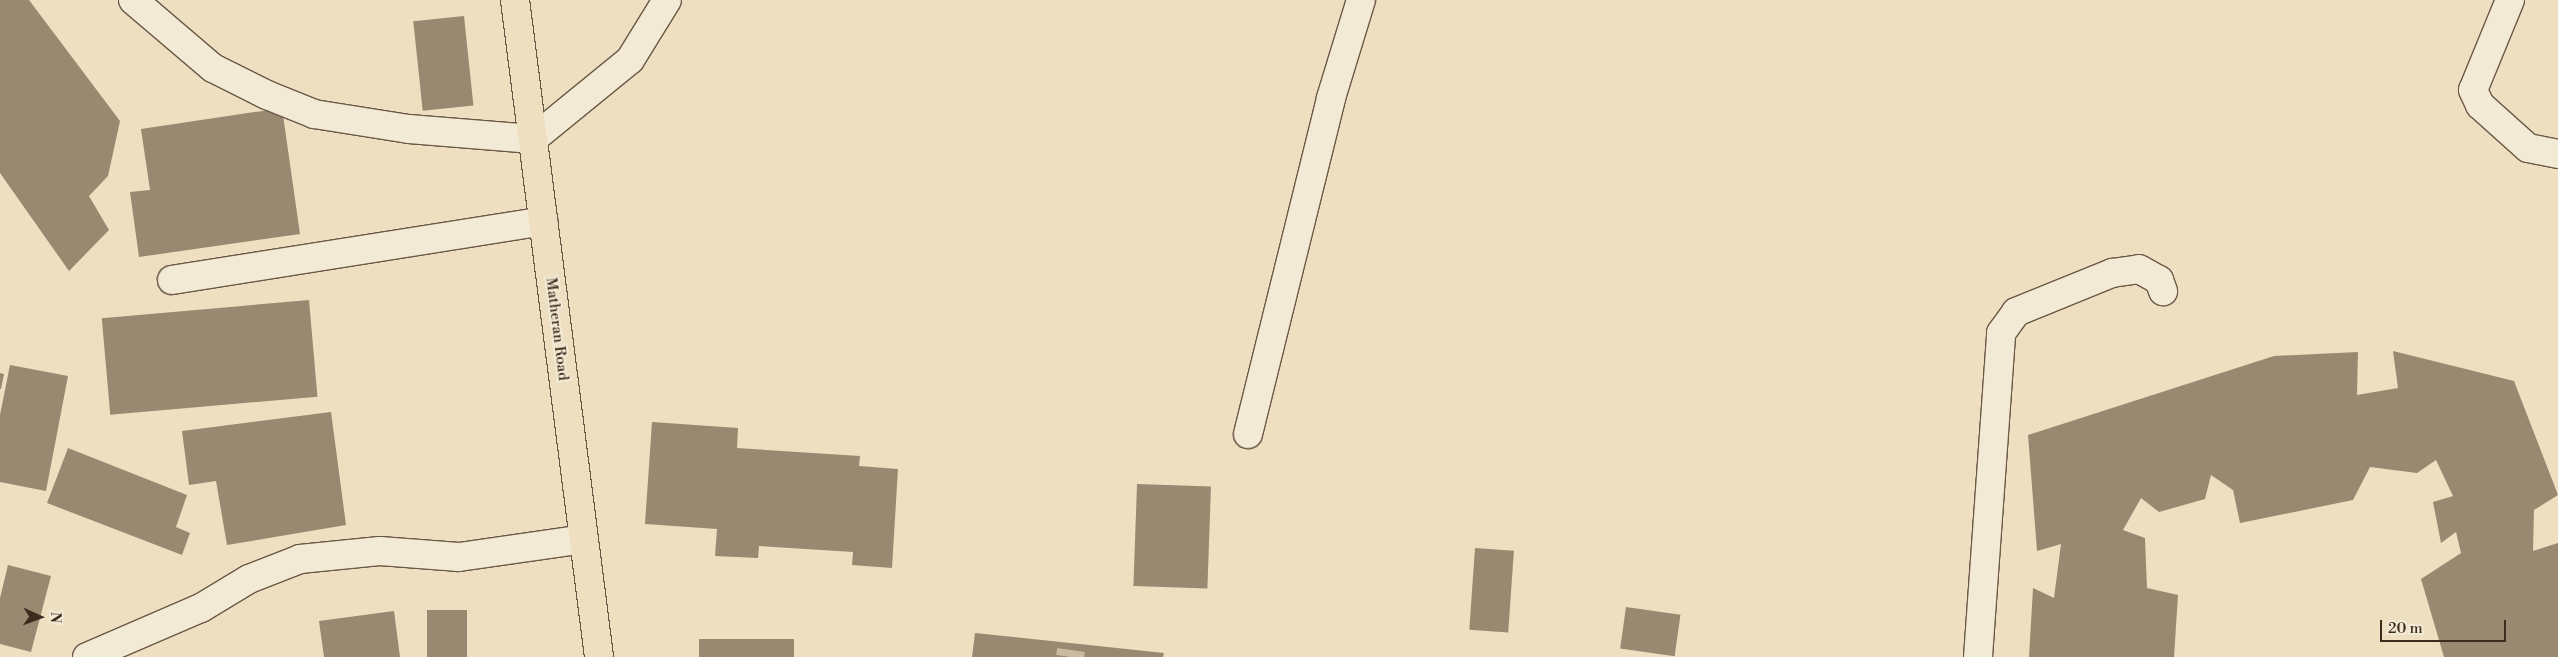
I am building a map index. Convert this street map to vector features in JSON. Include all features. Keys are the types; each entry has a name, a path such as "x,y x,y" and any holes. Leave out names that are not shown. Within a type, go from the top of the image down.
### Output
{"main road":[{"name":"Matheran Road","path":"515,0 599,657"}],"street":[{"path":"132,0 213,68 267,95 314,114 409,129 533,139 630,60 668,0"},
{"path":"1248,434 1331,98 1360,0"},
{"path":"2510,0 2473,90 2480,105 2528,148 2558,154"},
{"path":"172,280 543,221"},
{"path":"1978,657 2001,333 2016,312 2112,273 2139,269 2159,280 2163,291"},
{"path":"87,657 201,608 249,579 300,559 380,551 459,557 584,539"}],"building":[{"path":"0,0 29,0 120,121 108,176 89,196 109,230 69,271 0,173"},
{"path":"464,16 473,106 423,111 413,21"},
{"path":"282,108 300,234 139,257 130,192 150,190 141,129"},
{"path":"309,300 317,397 110,415 102,318"},
{"path":"2393,351 2514,381 2558,495 2534,510 2533,551 2558,543 2558,657 2444,657 2421,579 2461,553 2456,532 2441,543 2433,502 2453,496 2436,460 2417,473 2370,467 2353,500 2240,523 2233,490 2211,475 2205,499 2159,512 2141,498 2123,530 2145,538 2147,588 2178,595 2174,657 2029,657 2033,588 2054,598 2061,544 2037,551 2028,435 2274,356 2358,352 2357,395 2398,388"},
{"path":"10,365 68,376 46,491 0,482 0,415"},
{"path":"0,373 4,374 1,389 0,389"},
{"path":"331,412 346,525 227,545 216,481 189,485 182,431"},
{"path":"652,422 738,428 737,448 860,456 859,466 898,469 892,568 852,565 853,552 759,546 758,558 715,556 717,529 645,524"},
{"path":"68,448 187,495 176,527 190,533 182,555 47,503"},
{"path":"1137,484 1211,487 1207,589 1133,586"},
{"path":"1475,548 1514,551 1508,633 1469,630"},
{"path":"8,565 51,576 31,652 0,644 0,598"},
{"path":"1626,607 1680,615 1675,656 1620,649"},
{"path":"427,610 467,610 467,657 427,657"},
{"path":"394,611 400,657 324,657 319,621"},
{"path":"975,633 1164,653 1163,657 972,657"},
{"path":"699,639 794,639 794,657 699,657"}],"tunnel":[{"path":"1070,657 1071,650"}]}
